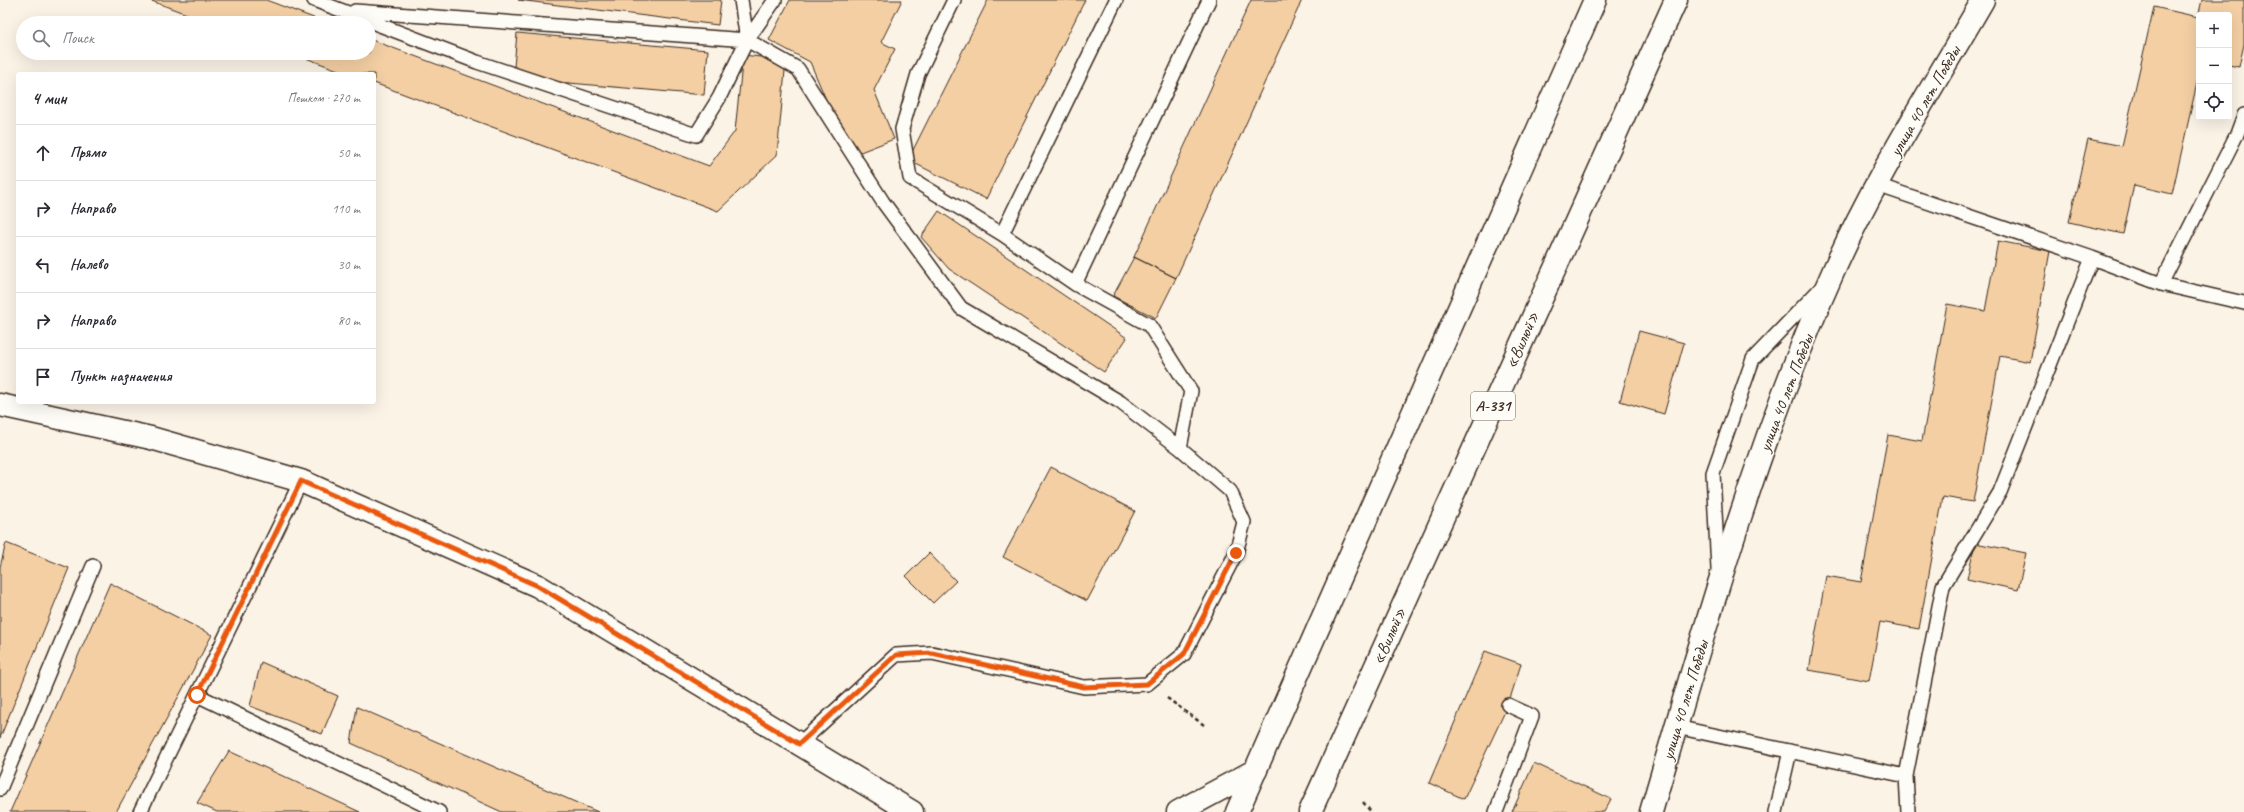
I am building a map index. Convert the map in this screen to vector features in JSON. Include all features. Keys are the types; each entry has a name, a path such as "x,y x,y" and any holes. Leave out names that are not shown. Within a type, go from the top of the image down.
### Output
{"main road":[{"path":"1237,812 1595,0"},
{"name":"«Вилюй»","path":"1310,812 1676,0"},
{"name":"улица 40 лет Победы","path":"1651,812 1719,587 1769,431 1830,279 1877,185 1983,0"},
{"path":"0,405 151,438 301,481 538,586 912,812"},
{"path":"1178,812 1256,770"}],"lane":[{"path":"314,0 356,16"},
{"path":"741,0 747,40"},
{"path":"376,24 477,62 696,135 719,98 747,40 775,0"},
{"path":"954,0 918,74 902,129 910,178 1002,234 1074,284 1148,325 1191,391 1180,448"},
{"path":"1002,234 1116,0"},
{"path":"1074,284 1209,0"},
{"path":"340,10 747,40 798,69 883,202 961,308 1120,402 1180,448 1230,491 1244,522 1236,553 1184,654 1147,684 1084,687 932,653 896,655 799,744"},
{"path":"2161,284 2237,134 2244,115"},
{"path":"1877,185 2092,258 2161,284 2244,303"},
{"path":"1908,812 1906,776 1943,586 2000,492 2092,258"},
{"path":"1719,587 1713,473 1753,359 1830,279"},
{"path":"143,811 197,695 301,481"},
{"path":"0,789 93,566"},
{"path":"197,695 439,812"},
{"path":"1496,812 1532,716 1508,705"},
{"path":"1676,727 1906,776"},
{"path":"1776,812 1790,751"}],"path":[{"path":"1147,684 1204,725"},
{"path":"1362,802 1371,812"}],"building":[{"path":"149,0 266,0 308,16 192,16"},
{"path":"518,0 721,0 718,25"},
{"path":"790,0 902,0 881,42 895,49 874,90 894,139 850,156 810,62 769,40"},
{"path":"988,0 1085,0 986,199 908,160"},
{"path":"1251,0 1302,0 1176,278 1134,257"},
{"path":"2202,0 2244,0 2244,44 2239,67 2232,66 2232,12 2199,12"},
{"path":"2154,7 2196,17 2196,87 2172,194 2134,185 2123,234 2069,222 2088,139 2122,146"},
{"path":"517,33 708,50 704,95 513,78"},
{"path":"376,42 709,166 735,131 743,55 786,60 777,155 718,211 376,84 376,72 344,72 311,60 376,60"},
{"path":"939,211 1127,338 1104,372 949,269 921,237"},
{"path":"1998,241 2050,251 2030,362 2000,356 1973,502 1943,497 1919,629 1880,622 1869,681 1809,670 1826,576 1861,582 1888,435 1922,441 1947,304 1985,311"},
{"path":"1134,257 1176,278 1156,318 1113,296"},
{"path":"1639,331 1684,343 1664,414 1620,401"},
{"path":"1051,467 1135,511 1087,601 1003,557"},
{"path":"6,543 69,568 0,738 0,567"},
{"path":"1975,543 2026,553 2018,590 1967,579"},
{"path":"929,553 956,581 933,603 906,576"},
{"path":"110,583 212,635 116,812 10,812"},
{"path":"1485,651 1521,664 1508,705 1464,799 1429,783"},
{"path":"261,662 338,696 322,734 250,706"},
{"path":"357,707 598,812 502,812 351,743"},
{"path":"229,751 360,812 217,812 197,803"},
{"path":"1534,763 1611,799 1604,812 1512,812"}],"route":[{"path":"197,695 301,481 538,586 799,744 896,655 932,653 1084,687 1147,684 1184,654 1236,553"}]}
